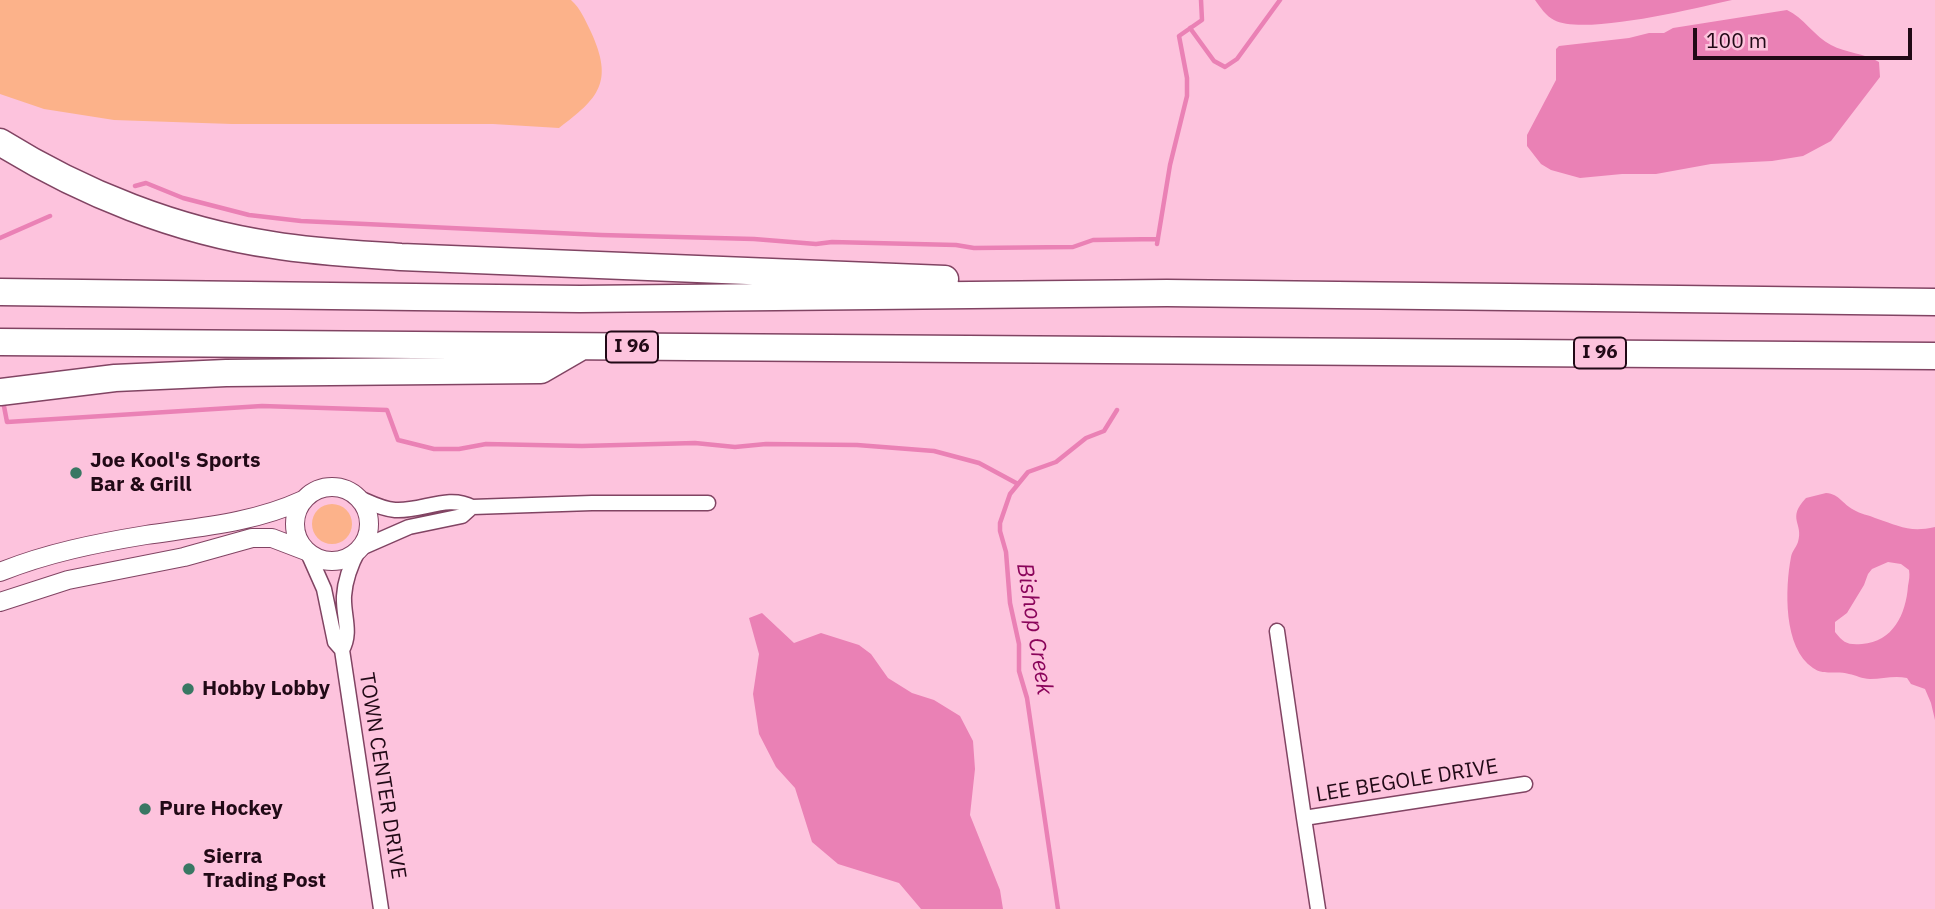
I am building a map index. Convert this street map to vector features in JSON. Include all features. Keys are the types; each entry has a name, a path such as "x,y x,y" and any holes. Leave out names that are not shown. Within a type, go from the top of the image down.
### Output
{"highway":[{"path":"0,142 39,166 120,204 194,228 270,245 401,257 881,275 1167,293"},
{"path":"0,292 580,299 1167,293 1935,302"},
{"name":"I 96","path":"0,342 1935,356"},
{"path":"0,392 115,378 212,374 541,370 580,347"}],"street":[{"path":"307,552 300,544 295,526 298,508 311,493 330,487 349,491 377,506 394,510 460,501 472,508 592,503 708,503"},
{"path":"357,497 368,516 366,538 360,549"},
{"path":"0,572 29,560 80,548 258,518 303,500"},
{"path":"0,602 68,580 184,557 252,538 272,538 316,558 334,561 344,559 409,527 463,516 472,508"},
{"name":"TOWN CENTER DRIVE","path":"342,650 348,640 345,587 350,566 360,549"},
{"name":"TOWN CENTER DRIVE","path":"307,552 326,598 335,642 342,650 381,909"},
{"path":"1277,631 1304,818"},
{"name":"LEE BEGOLE DRIVE","path":"1318,909 1304,818 1525,784"}],"shaded area":[{"path":"0,0 571,0 580,11 598,49 602,76 593,98 559,128 493,124 232,124 114,120 44,109 0,94"},
{"path":"1535,0 1732,0 1641,19 1589,25 1554,20"},
{"path":"1787,10 1831,45 1879,62 1880,77 1831,141 1803,156 1772,161 1711,164 1656,174 1580,178 1551,170 1541,164 1527,146 1527,135 1556,80 1556,49 1559,46 1664,33 1673,28"},
{"path":"1831,494 1856,511 1898,526 1911,529 1935,527 1935,720 1925,689 1911,684 1907,678 1867,679 1844,673 1822,672 1803,659 1796,647 1788,617 1788,585 1791,557 1799,536 1797,511 1806,498","holes":["1888,562 1901,564 1909,570 1909,578 1904,607 1896,625 1882,638 1873,642 1849,644 1844,641 1835,632 1835,622 1847,613 1868,574 1872,569"]},
{"path":"332,504 346,510 352,524 346,538 332,544 318,538 312,524 318,510"},
{"path":"762,613 794,643 821,633 859,645 871,654 888,678 960,716 973,741 975,769 970,815 1000,890 1003,909 921,909 899,883 838,864 812,842 795,788 776,767 759,734 753,694 759,654 749,618"}],"waterway":[{"name":"Bishop Creek","path":"1157,244 1170,165 1187,96 1187,78 1179,36 1202,20 1201,0"},
{"path":"1190,28 1214,61 1225,67 1237,59 1280,0"},
{"path":"135,186 146,183 183,198 249,215 301,221 754,239 816,244 832,242 956,245 974,248 1073,247 1093,240 1158,239"},
{"path":"0,238 50,216"},
{"path":"3,401 7,422 262,406 387,410 398,440 434,449 459,449 486,444 582,446 695,443 735,447 766,444 857,445 934,451 979,463 1018,484"},
{"name":"Bishop Creek","path":"1058,909 1027,698 1019,671 1019,644 1010,603 1006,552 1000,523 1010,494 1028,472 1056,462 1086,438 1104,431 1117,410"}],"place":[{"name":"Joe Kool's Sports Bar & Grill","path":"76,473"},
{"name":"Hobby Lobby","path":"188,689"},
{"name":"Pure Hockey","path":"145,809"},
{"name":"Sierra Trading Post","path":"189,869"}]}
